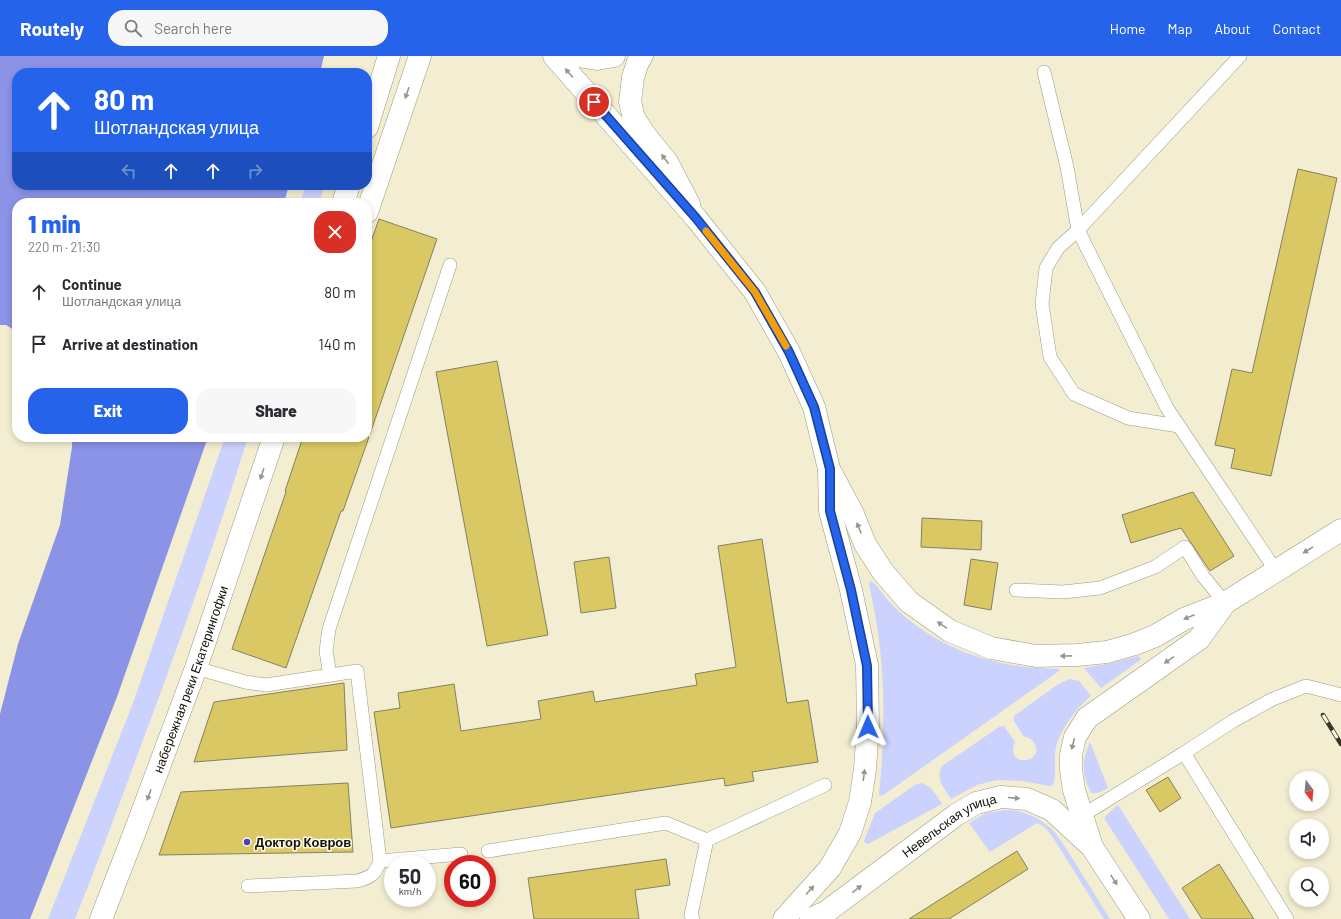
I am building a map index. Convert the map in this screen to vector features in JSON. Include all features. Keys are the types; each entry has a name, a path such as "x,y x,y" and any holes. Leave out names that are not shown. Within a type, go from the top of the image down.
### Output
{"main road":[{"path":"372,111 389,56"},
{"path":"372,198 420,56"},
{"path":"554,56 696,218 755,292 789,352 814,407 830,469 853,514 865,544 883,572 909,602 950,631 991,648 1036,656 1077,655 1107,652 1135,644 1155,636 1184,619 1225,603 1341,530"},
{"path":"578,56 597,59 614,56"},
{"path":"642,56 633,77 630,102 634,118 645,135 667,162 696,218"},
{"name":"набережная реки Екатерингофки","path":"101,919 196,668 272,442"},
{"path":"784,919 830,868 850,834 860,802 865,769 868,727 867,666 851,590 830,511 830,469"},
{"path":"1139,919 1092,847 1074,790 1071,770 1071,755 1075,737 1087,718 1199,639 1225,603"},
{"name":"Невельская улица","path":"811,919 826,912 956,815 976,802 1001,797 1027,799 1052,810 1092,847"}],"lane":[{"path":"1179,426 1128,418 1074,394 1050,357 1042,304 1046,268 1058,248 1078,230 1240,56"},
{"path":"1044,72 1067,167 1078,230 1168,408 1276,571"},
{"path":"330,675 326,651 328,629 450,265"},
{"path":"1016,590 1063,592 1100,588 1155,567 1184,547 1203,576 1225,603"},
{"path":"196,668 245,682 266,685 357,671 380,861 377,870 368,878 357,881 248,886"},
{"path":"1083,815 1234,721 1273,699 1306,686 1341,695"},
{"path":"1184,753 1287,919"},
{"path":"488,851 666,824 707,840 825,785"},
{"path":"693,919 691,915 707,840"},
{"path":"380,861 461,854"}],"shaded area":[{"path":"304,190 323,190 321,198 302,198"},
{"path":"223,442 246,442 207,562 163,686 75,919 48,919 133,703"},
{"path":"870,581 876,585 890,603 904,616 939,640 958,649 996,662 1016,666 1059,669 1059,671 882,796 879,795 883,742 883,690 879,638 869,585"},
{"path":"1138,656 1141,659 1139,661 1101,688 1084,668 1112,663"},
{"path":"1069,679 1079,681 1091,696 1079,707 1059,737 1055,754 1055,774 1053,785 1048,786 1022,781 997,780 977,785 951,799 941,783 939,775 942,766 999,727 1004,726 1015,742 1013,751 1015,757 1020,760 1031,758 1035,755 1036,750 1034,743 1030,738 1024,737 1014,721 1014,716 1057,685"},
{"path":"1090,742 1108,788 1096,793 1091,793 1084,774 1085,756"},
{"path":"921,783 928,786 936,794 942,804 868,844 865,843 864,841 875,813 915,785"},
{"path":"1118,805 1190,919 1169,919 1104,818"},
{"path":"1006,810 1019,811 1037,818 1052,829 1064,845 1110,919 1104,919 1054,839 1040,824 1037,823 990,852 969,823 986,813"}],"water":[{"path":"0,56 324,56 321,68 12,68 12,190 288,190 285,198 12,198 12,329 6,325 0,325"},
{"path":"72,442 206,442 117,697 30,919 0,919 0,714 18,644 60,525"}],"building":[{"path":"1298,169 1337,178 1271,476 1231,468 1235,449 1215,445 1232,369 1252,373"},
{"path":"379,219 437,239 372,428 372,239"},
{"path":"497,361 548,635 487,646 436,372"},
{"path":"301,442 367,442 343,511 341,511 286,668 232,649 286,492 285,491"},
{"path":"1193,492 1234,556 1210,571 1181,528 1131,543 1122,515"},
{"path":"922,518 982,521 981,550 921,547"},
{"path":"762,539 787,703 808,700 818,762 752,772 754,781 725,786 724,778 391,828 374,712 400,708 398,693 454,684 461,731 541,719 538,701 593,691 595,702 697,685 695,674 736,667 718,546"},
{"path":"609,557 616,608 581,613 574,562"},
{"path":"971,559 998,563 991,610 964,605"},
{"path":"344,683 347,750 194,762 214,702"},
{"path":"1168,777 1181,798 1160,812 1146,790"},
{"path":"348,783 353,852 159,855 181,792"},
{"path":"1017,851 1028,869 949,919 909,919"},
{"path":"666,859 670,885 635,890 639,919 534,919 528,878"},
{"path":"1219,864 1254,919 1202,919 1182,888"}],"railway":[{"path":"1323,715 1341,744"}],"slow traffic":[{"path":"706,231 755,292 786,346"}],"place":[{"name":"Доктор Ковров","path":"247,842"}],"route":[{"path":"594,102 696,218 755,292 789,352 814,407 830,469 830,511 851,590 867,666 868,727"}]}
